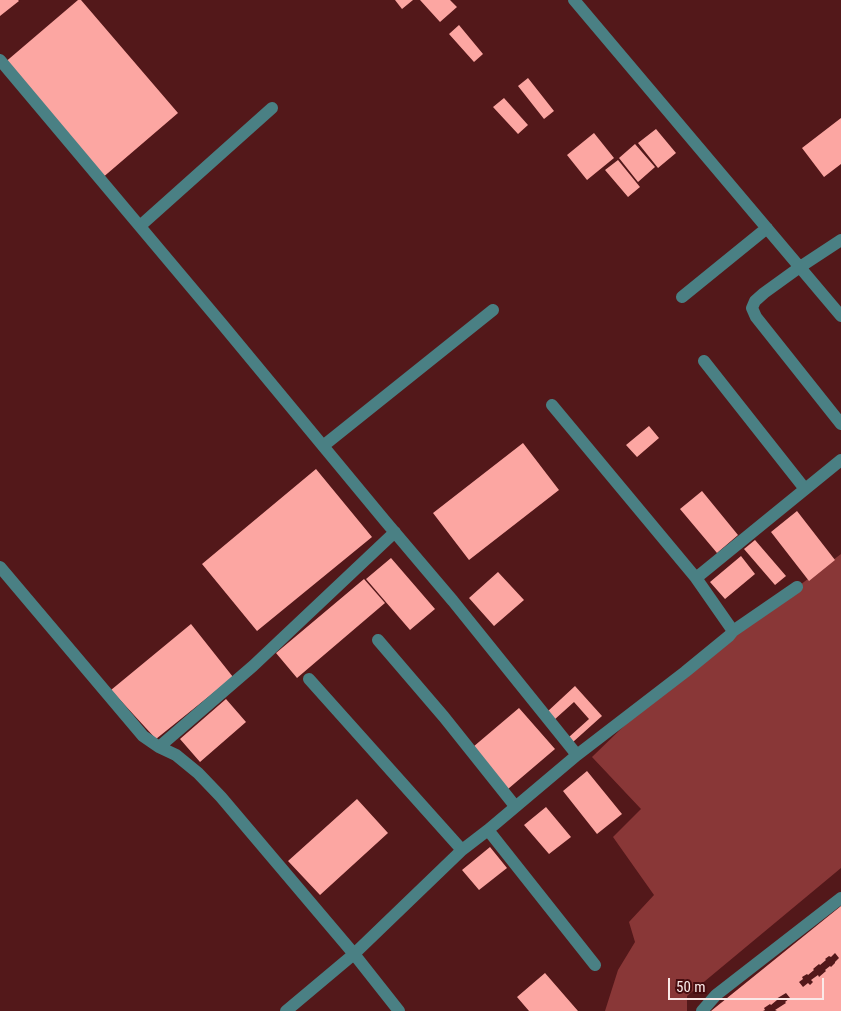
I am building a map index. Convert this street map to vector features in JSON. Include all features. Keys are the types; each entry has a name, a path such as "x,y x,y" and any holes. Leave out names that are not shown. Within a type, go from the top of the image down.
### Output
{"street":[{"path":"574,0 841,316"},
{"path":"0,60 452,600 577,756"},
{"path":"140,226 272,108"},
{"path":"682,297 767,228"},
{"path":"841,240 764,293 755,301 752,308 756,317 841,424"},
{"path":"324,446 493,310"},
{"path":"704,361 805,488"},
{"path":"552,405 696,578 733,631"},
{"path":"696,578 841,460"},
{"path":"159,747 253,666 395,532"},
{"path":"0,567 143,736 159,747 176,755 198,773 215,791 354,954 399,1011"},
{"path":"286,1011 354,954 462,850 515,806 730,636 733,631 797,587"},
{"path":"378,640 444,717 515,806"},
{"path":"309,679 462,850"},
{"path":"488,830 595,965"},
{"path":"702,1011 716,996 841,898"}],"shaded area":[{"path":"841,554 841,868 687,996 687,1011 605,1011 618,970 635,942 629,922 654,895 613,837 641,809 592,757 691,661 735,634"}],"building":[{"path":"0,0 18,0 19,1 0,16"},
{"path":"78,0 81,0 178,113 101,179 3,64"},
{"path":"395,0 413,0 402,9"},
{"path":"420,0 450,0 457,7 440,22"},
{"path":"459,25 483,54 474,62 449,34"},
{"path":"528,78 554,111 544,119 518,86"},
{"path":"504,98 528,125 518,134 493,107"},
{"path":"841,118 841,164 824,177 802,148"},
{"path":"656,129 676,153 658,168 638,143"},
{"path":"594,133 614,158 587,180 567,155"},
{"path":"635,144 655,167 638,182 619,158"},
{"path":"618,160 640,187 628,197 605,170"},
{"path":"649,426 659,438 637,457 626,445"},
{"path":"523,443 559,490 469,560 433,513"},
{"path":"316,469 372,537 257,631 202,564"},
{"path":"702,491 738,535 717,553 680,509"},
{"path":"797,511 835,560 809,581 771,532"},
{"path":"755,540 786,576 775,585 744,549"},
{"path":"741,556 755,574 725,599 710,582"},
{"path":"391,558 435,609 410,630 366,579"},
{"path":"498,572 524,600 494,626 469,598"},
{"path":"364,579 385,603 297,678 276,653"},
{"path":"191,624 233,677 156,739 111,690"},
{"path":"575,686 602,716 573,742 569,737 589,719 574,702 554,720 547,712"},
{"path":"226,699 246,722 200,762 180,739"},
{"path":"519,708 555,749 508,789 473,747"},
{"path":"587,771 622,814 597,834 563,791"},
{"path":"357,799 388,833 320,895 288,861"},
{"path":"546,807 571,837 549,854 524,825"},
{"path":"490,847 507,868 479,890 462,870"},
{"path":"841,906 841,1011 775,1010 790,998 786,993 764,1008 765,1010 763,1011 711,1011","holes":["835,953 839,958 819,977 818,975 811,980 813,982 810,985 808,983 803,987 799,982 803,979 802,977 808,975 829,956 831,957"]},
{"path":"545,973 578,1011 529,1011 517,997"}]}
